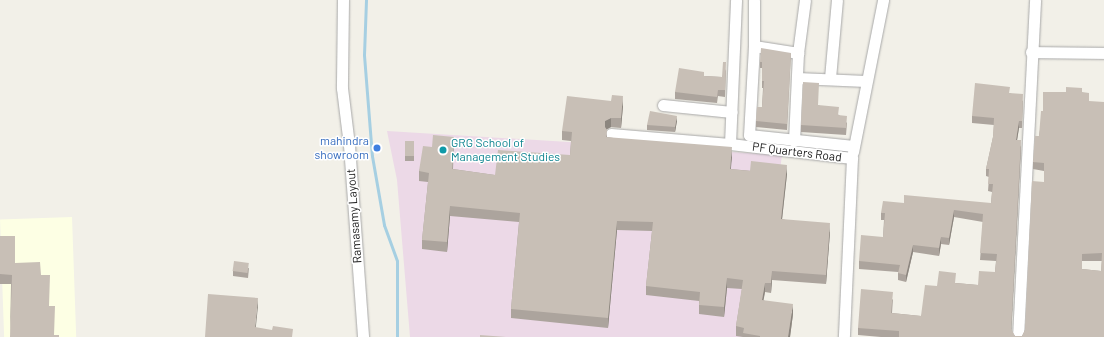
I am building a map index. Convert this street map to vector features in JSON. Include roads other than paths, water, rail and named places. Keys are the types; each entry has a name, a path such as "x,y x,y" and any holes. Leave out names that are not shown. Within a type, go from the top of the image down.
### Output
{"street":[{"name":"Ramasamy Layout","path":"343,0 342,88 349,145 363,337"},
{"path":"730,144 736,0"},
{"path":"754,0 754,46 749,135 794,141 853,146"},
{"path":"794,141 798,53 805,0"},
{"path":"830,78 837,0"},
{"path":"852,158 853,146 883,0"},
{"path":"1018,337 1031,52 1035,0"},
{"path":"754,46 798,53"},
{"path":"1031,52 1104,53"},
{"path":"797,78 866,80"},
{"path":"663,105 732,112"},
{"name":"PF Quarters Road","path":"611,134 730,144 852,158 844,337"}],"waterway":[{"path":"366,0 364,55 372,156 384,225 397,261 397,337"}],"place":[{"name":"mahindra showroom","path":"377,148"},
{"name":"GRG School of Management Studies","path":"443,150"}]}
